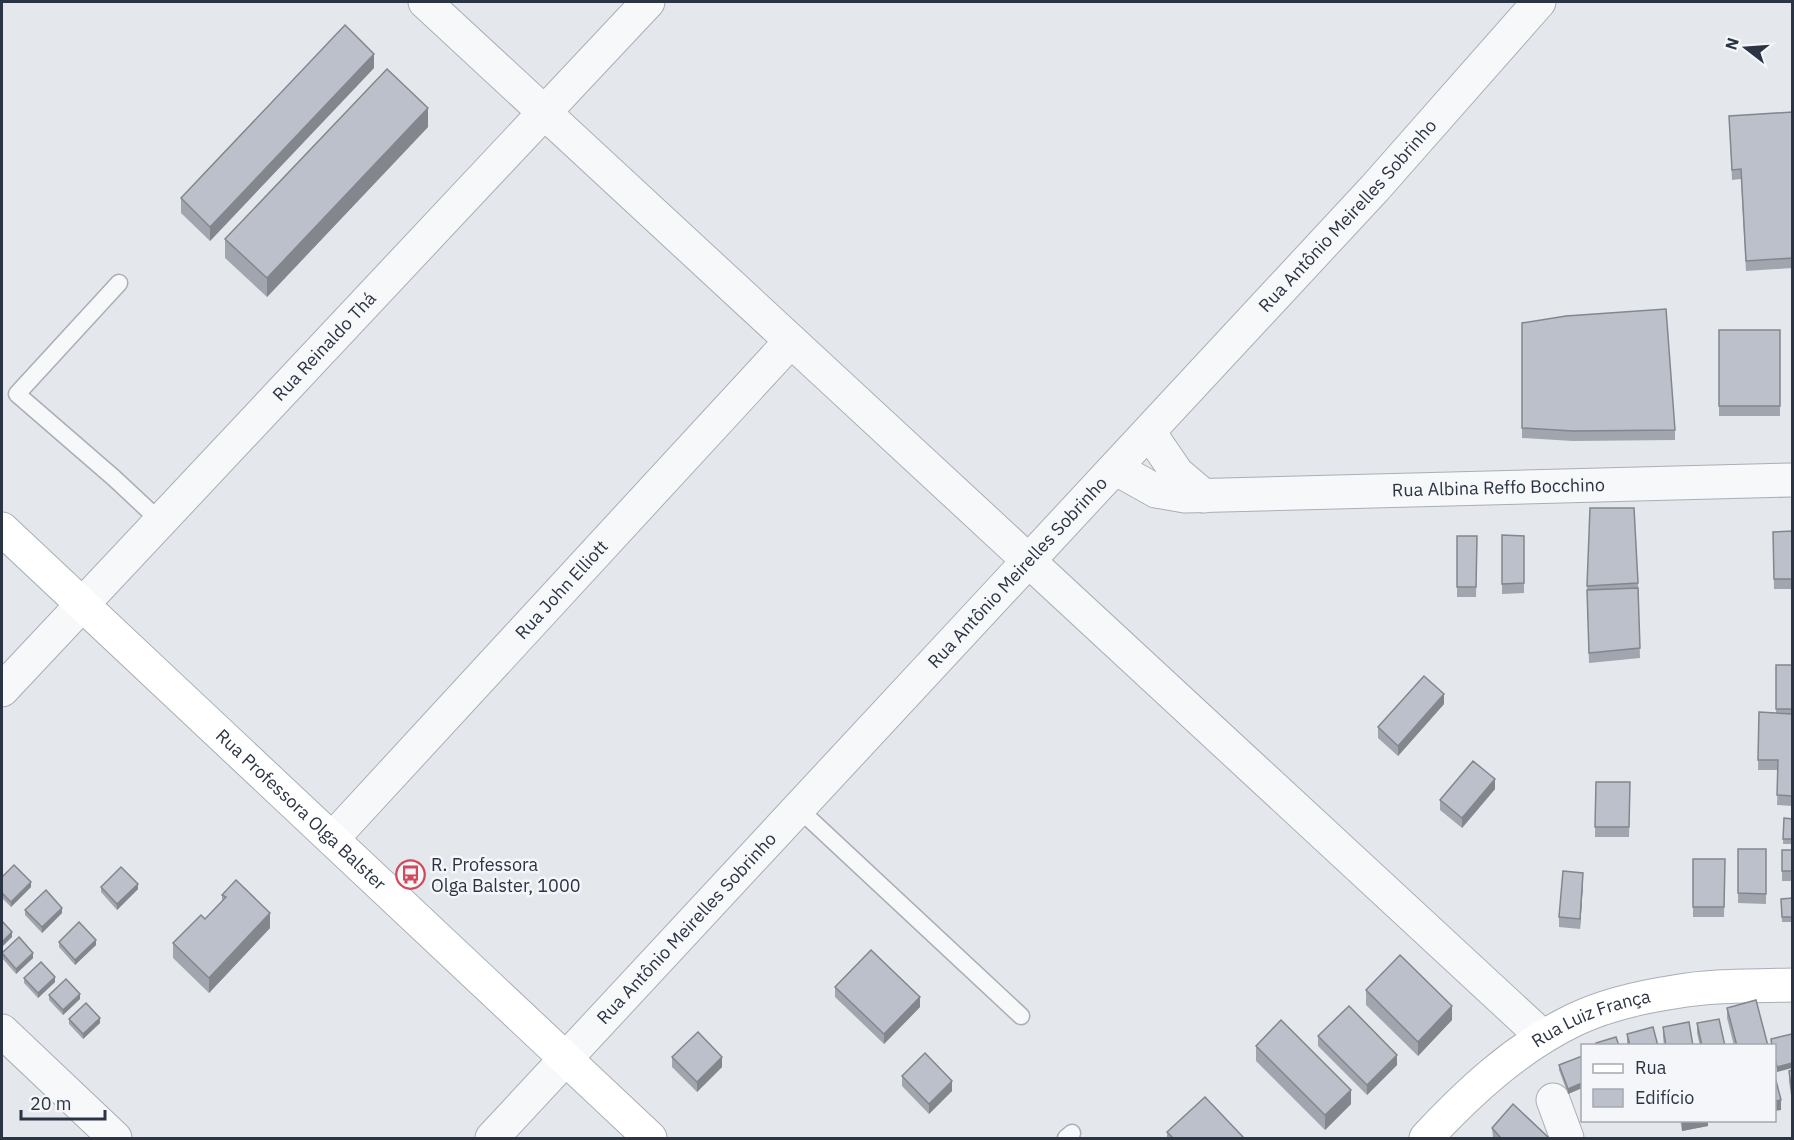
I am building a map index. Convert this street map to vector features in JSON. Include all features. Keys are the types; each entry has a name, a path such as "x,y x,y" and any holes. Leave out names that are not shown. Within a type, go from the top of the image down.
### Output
{"main road":[{"name":"Rua Professora Olga Balster","path":"2,529 650,1138"},
{"name":"Rua Luiz França","path":"1426,1138 1456,1106 1515,1056 1576,1019 1627,1001 1676,991 1792,985"}],"street":[{"path":"425,2 1543,1037"},
{"name":"Rua Reinaldo Thá","path":"2,690 648,2"},
{"name":"Rua Antônio Meirelles Sobrinho","path":"492,1138 1376,188 1539,2"},
{"name":"Rua John Elliott","path":"332,839 791,341"},
{"path":"1149,432 1177,473 1204,496"},
{"name":"Rua Albina Reffo Bocchino","path":"1115,468 1156,491 1185,496 1792,480"},
{"path":"2,1031 115,1138"},
{"path":"1553,1100 1567,1138"}],"lane":[{"path":"119,283 17,394 160,521"},
{"path":"799,809 1021,1016"}],"building":[{"path":"345,25 374,54 210,227 181,198"},
{"path":"387,69 428,108 267,278 225,239"},
{"path":"1792,112 1792,258 1746,261 1741,169 1732,170 1729,116"},
{"path":"1666,309 1675,430 1573,431 1522,428 1522,323 1566,316"},
{"path":"1719,330 1780,330 1780,406 1719,406"},
{"path":"1590,508 1634,508 1638,583 1587,586"},
{"path":"1792,531 1792,579 1774,579 1773,532"},
{"path":"1502,535 1524,536 1524,583 1502,584"},
{"path":"1457,536 1477,536 1476,587 1457,587"},
{"path":"1638,588 1640,648 1589,653 1587,590"},
{"path":"1776,665 1792,665 1792,709 1776,709"},
{"path":"1424,676 1444,694 1398,746 1378,727"},
{"path":"1759,712 1792,714 1792,796 1777,795 1778,760 1758,760"},
{"path":"1473,761 1495,779 1462,818 1440,800"},
{"path":"1596,782 1630,782 1629,827 1595,827"},
{"path":"1784,818 1792,819 1792,839 1783,839"},
{"path":"1738,849 1766,849 1766,894 1738,893"},
{"path":"1782,850 1792,850 1792,871 1782,871"},
{"path":"1693,859 1725,859 1724,907 1693,907"},
{"path":"14,865 31,882 11,902 2,893 2,877"},
{"path":"121,867 138,884 117,904 101,887"},
{"path":"1563,871 1583,873 1580,919 1559,917"},
{"path":"236,880 270,913 209,978 173,943 201,915 205,919 226,897 222,895"},
{"path":"46,890 62,908 42,927 25,910"},
{"path":"1792,898 1792,917 1782,917 1781,899"},
{"path":"2,921 12,932 2,942"},
{"path":"79,922 96,940 75,960 59,942"},
{"path":"19,937 33,953 16,969 2,953"},
{"path":"871,950 920,997 884,1034 835,987"},
{"path":"1400,955 1452,1006 1418,1042 1366,990"},
{"path":"41,962 55,977 38,993 24,978"},
{"path":"66,979 80,994 63,1010 49,995"},
{"path":"1756,1000 1767,1044 1736,1044 1727,1008"},
{"path":"86,1003 100,1018 83,1034 69,1019"},
{"path":"1349,1006 1397,1055 1367,1085 1318,1036"},
{"path":"1719,1019 1725,1044 1702,1044 1697,1023"},
{"path":"1281,1020 1351,1090 1325,1115 1256,1046"},
{"path":"1689,1022 1693,1044 1666,1044 1663,1027"},
{"path":"1653,1027 1657,1044 1630,1044 1627,1034"},
{"path":"698,1032 722,1057 697,1082 672,1057"},
{"path":"1792,1034 1792,1063 1777,1067 1776,1044 1772,1044 1771,1039"},
{"path":"1616,1037 1618,1044 1596,1044"},
{"path":"925,1053 952,1081 929,1104 902,1076"},
{"path":"1581,1056 1581,1083 1568,1089 1559,1065"},
{"path":"1792,1070 1792,1093 1789,1071"},
{"path":"1776,1081 1781,1100 1776,1101"},
{"path":"1205,1097 1244,1138 1173,1138 1167,1132"},
{"path":"1513,1104 1549,1138 1501,1138 1492,1128"}],"place":[{"name":"R. Professora Olga Balster, 1000","path":"410,875"}]}
